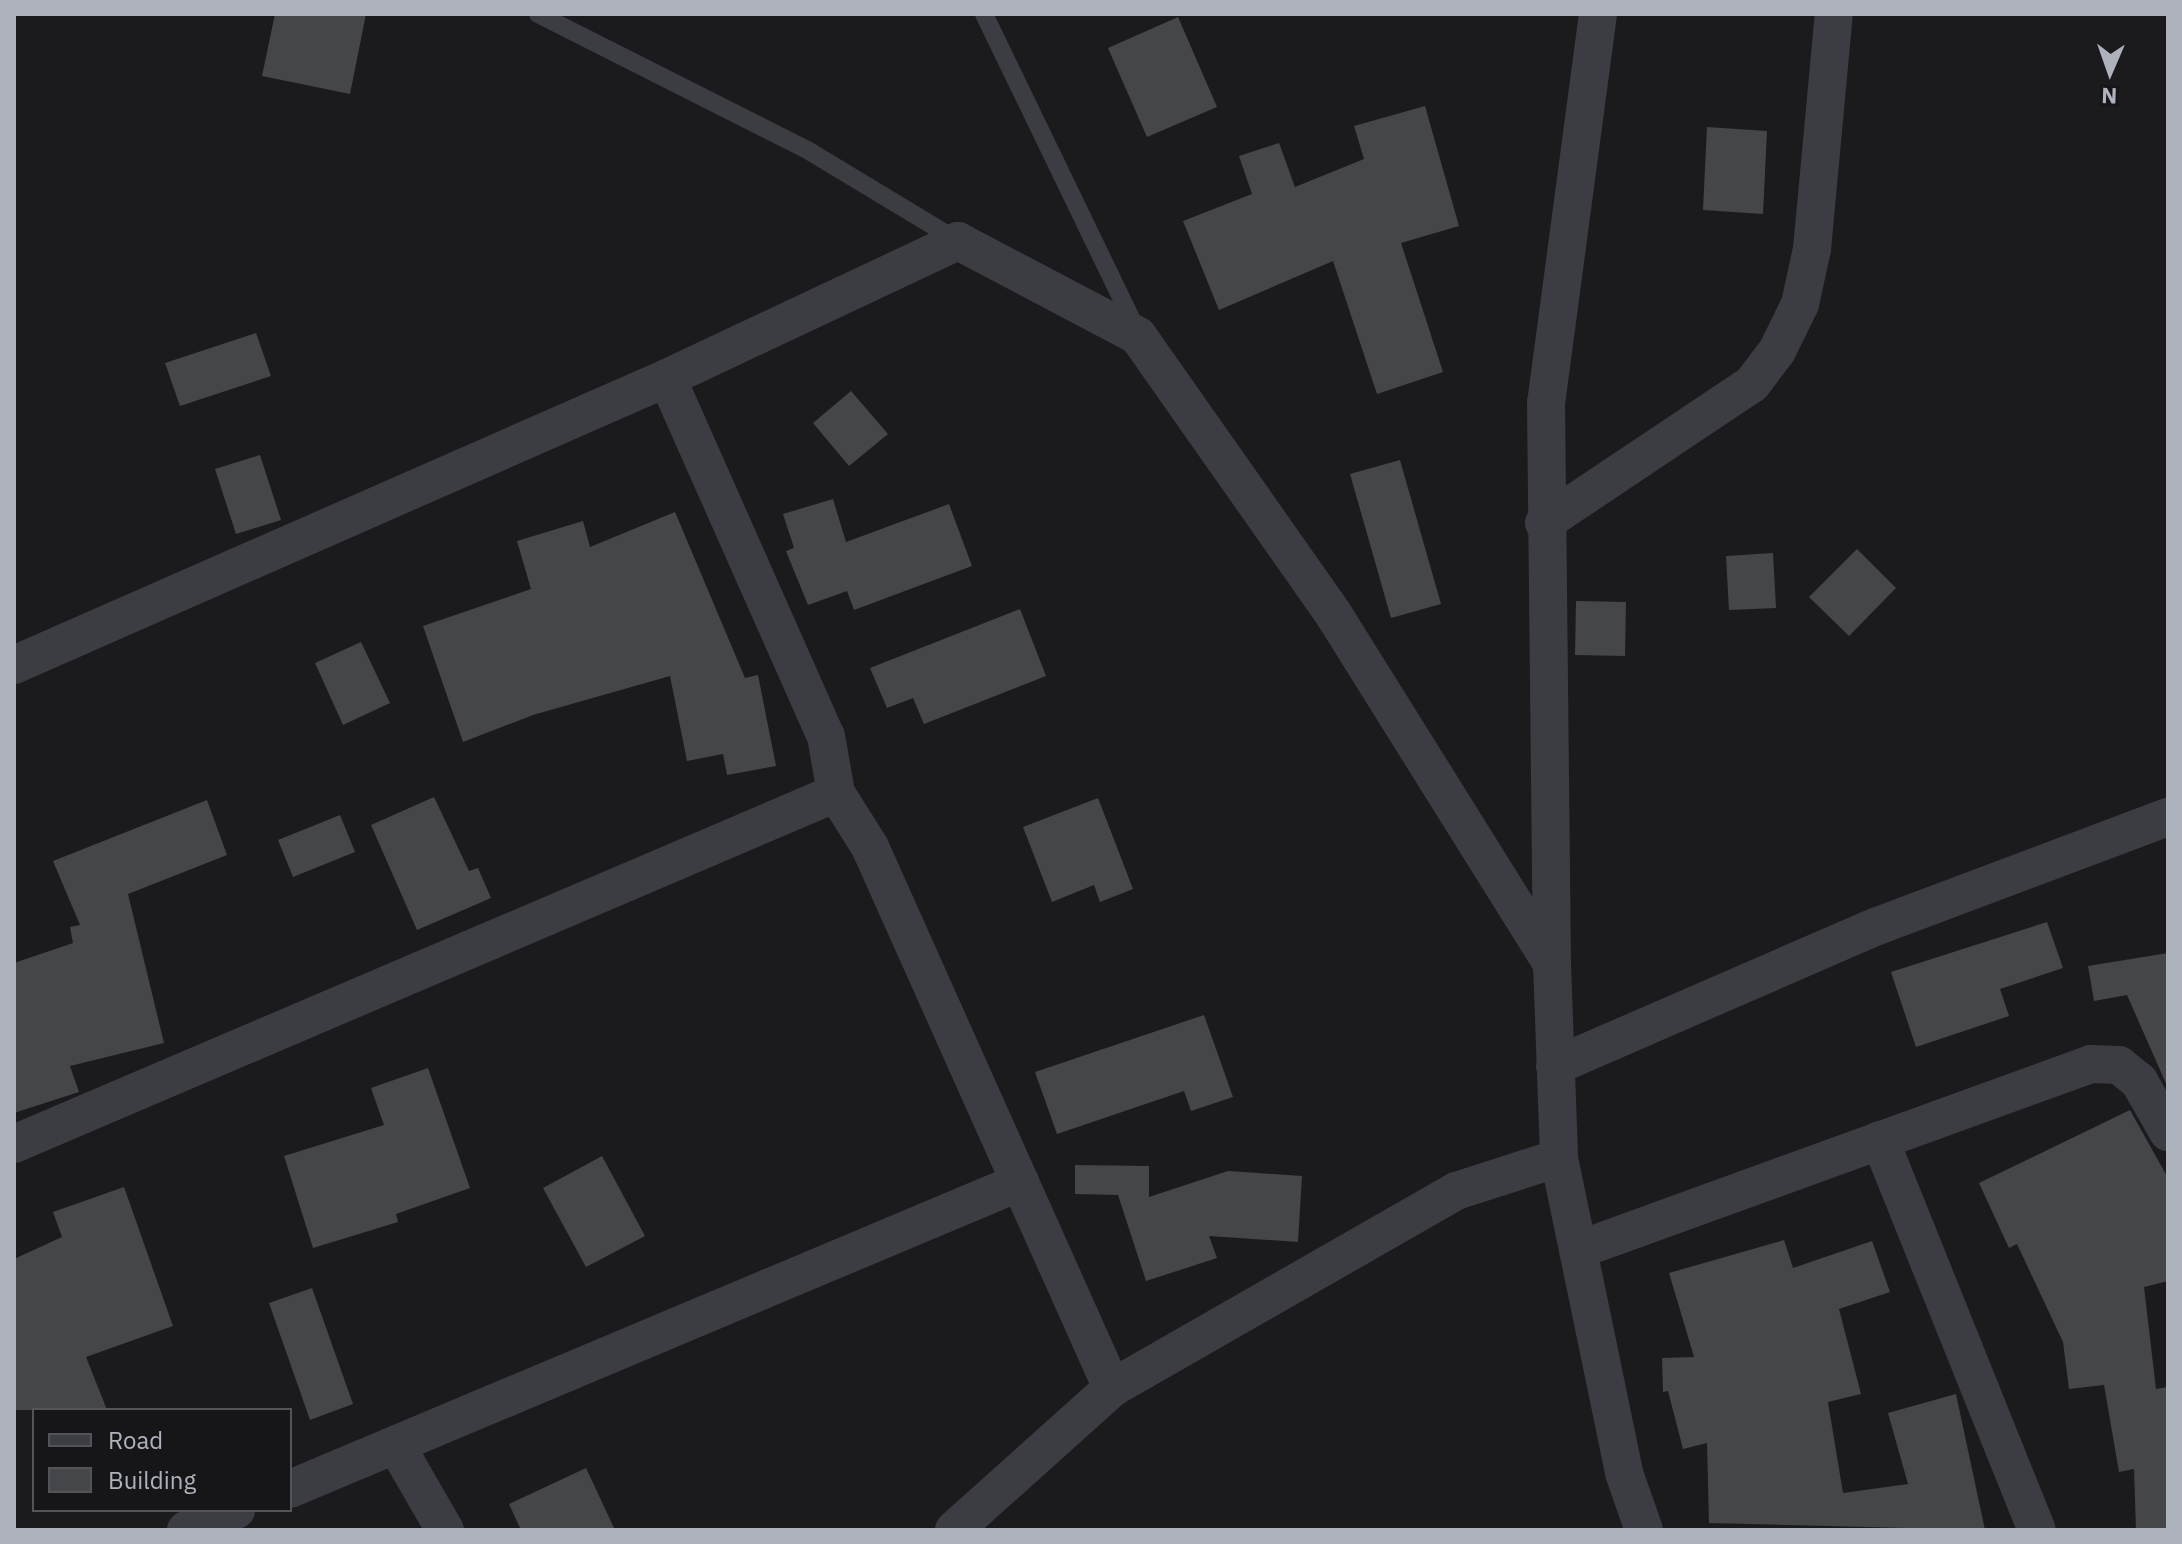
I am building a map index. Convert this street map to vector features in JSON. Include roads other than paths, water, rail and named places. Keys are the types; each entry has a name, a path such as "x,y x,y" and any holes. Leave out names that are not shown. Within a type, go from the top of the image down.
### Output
{"street":[{"path":"1598,14 1546,402 1544,523 1555,1066 1559,1158 1624,1473 1644,1530"},
{"path":"1544,523 1752,384 1777,351 1800,304 1812,249 1834,14"},
{"path":"14,665 667,378 958,241 1138,336 1318,590 1552,964"},
{"path":"667,378 826,736 836,793 870,847 1112,1388"},
{"path":"14,1144 836,793"},
{"path":"1555,1066 1875,927 2168,817"},
{"path":"1578,1250 2091,1064 2119,1065 2139,1081 2168,1132"},
{"path":"1880,1140 2037,1530"},
{"path":"954,1530 1112,1388 1456,1191 1559,1158"},
{"path":"292,1488 397,1447 1020,1182"},
{"path":"397,1447 445,1530"},
{"path":"186,1530 231,1512"}],"lane":[{"path":"538,14 809,151 958,241"},
{"path":"984,14 1138,336"}]}
